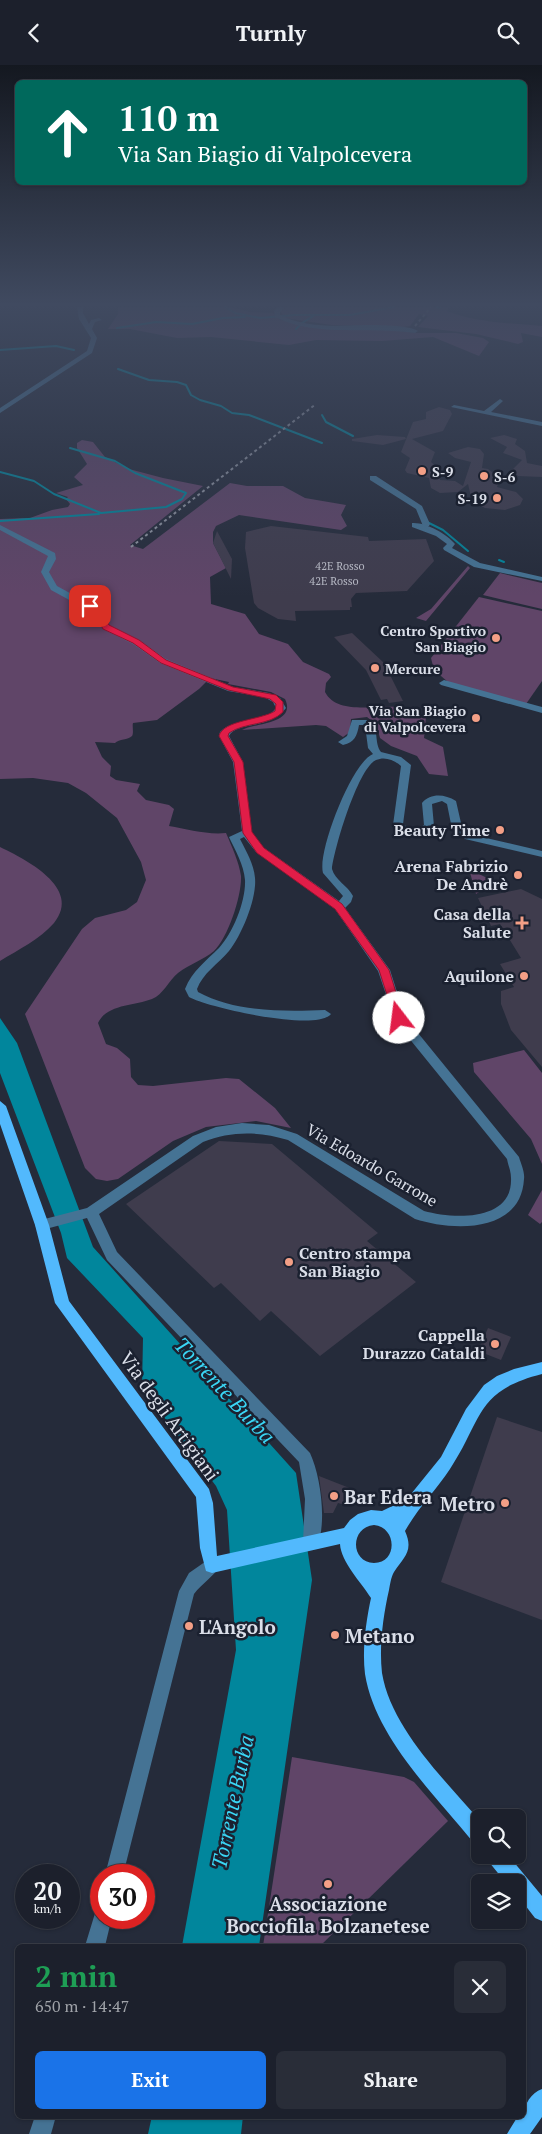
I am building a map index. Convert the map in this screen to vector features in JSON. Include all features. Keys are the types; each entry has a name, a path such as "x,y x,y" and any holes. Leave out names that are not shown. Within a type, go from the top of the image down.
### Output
{"main road":[{"path":"0,1106 47,1224"},
{"name":"Via degli Artigiani","path":"47,1224 62,1303 203,1494 206,1511 206,1551 218,1563"},
{"path":"396,1530 446,1461 470,1413 482,1398 496,1384 512,1376 542,1369"},
{"path":"378,1594 348,1551 348,1535 358,1522 374,1518 383,1519 413,1504"},
{"path":"383,1519 396,1530 401,1546 399,1554 388,1567 378,1594 373,1660 380,1699 399,1736 471,1824"},
{"path":"218,1563 348,1535"},
{"path":"359,1565 372,1569 388,1567"},
{"path":"503,1864 542,1911"},
{"path":"518,2134 542,2099"}],"street":[{"path":"0,411 11,404"},
{"path":"486,413 497,404"},
{"path":"454,407 542,424"},
{"path":"372,478 419,508 426,524"},
{"path":"415,525 439,534 451,544 447,548 477,565 542,579"},
{"path":"0,527 52,555 52,559 45,572 54,588 98,612 106,627 136,641 163,661 221,689 273,697 280,704 281,708 270,718 232,727 225,732 224,736 238,762 247,833 260,851 339,907 347,900 348,894 331,877 327,869 338,823 366,763 379,756 396,758 406,765 398,825 404,830 416,832 426,829 429,826 427,803 435,799 444,799 452,803 456,824 469,837 542,854"},
{"path":"479,559 542,573"},
{"path":"444,683 542,710"},
{"path":"343,742 350,740 354,735 355,722 368,721 373,748 379,756"},
{"path":"247,833 234,837 246,862 250,882 240,921 226,948 205,968 191,989 193,994 247,1013 304,1016 325,1014"},
{"name":"Via Edoardo Garrone","path":"88,1213 198,1139 216,1132 242,1128 269,1130 292,1137 429,1219 449,1223 470,1223 495,1215 508,1205 517,1190 519,1177 513,1157 399,1018 384,970 339,907"},
{"path":"47,1224 88,1213 112,1256 305,1458 311,1479 314,1527 311,1542"},
{"path":"117,1864 188,1591 195,1579 218,1563"},
{"path":"95,1944 99,1929"},
{"path":"40,2134 45,2119"}],"shaded area":[{"path":"82,440 93,442 105,457 129,469 203,486 130,545 143,549 230,483 247,486 283,486 305,498 346,505 341,515 347,526 341,530 239,515 216,526 213,532 213,543 226,568 210,577 211,604 245,614 259,634 288,644 303,662 329,674 331,677 326,683 325,692 338,704 357,707 400,708 426,717 424,738 443,747 448,776 429,774 417,756 391,746 380,738 376,724 367,717 351,719 350,732 343,737 326,726 316,725 242,730 280,718 285,713 287,707 285,699 271,692 228,684 229,682 210,678 199,689 157,720 133,723 132,736 115,743 95,742 102,757 111,766 110,776 116,780 140,784 137,791 146,800 169,805 174,809 169,826 204,832 226,833 241,876 237,905 229,927 219,945 210,954 178,973 156,997 122,1006 102,1017 98,1023 106,1044 117,1048 130,1059 131,1077 138,1085 153,1086 226,1078 239,1079 275,1108 291,1128 256,1121 206,1127 173,1141 118,1179 107,1181 96,1179 85,1168 25,1014 82,929 95,918 126,910 137,902 146,880 141,862 117,818 86,793 68,783 33,778 0,779 0,519 30,518 52,510 68,507 70,504 66,499 68,497 56,493 83,485 74,477 87,464 77,448 77,443"},
{"path":"468,566 470,568 426,621 416,618 431,609"},
{"path":"500,573 542,583 542,609 483,595"},
{"path":"479,597 542,611 542,681 526,704 448,682 434,670 431,658"},
{"path":"0,847 36,867 47,876 56,887 61,898 61,910 54,923 48,929 0,961"},
{"path":"469,869 493,881 493,883 476,894"},
{"path":"524,1050 542,1073 542,1164 531,1139 474,1072 473,1063"},
{"path":"542,1190 542,1222 540,1224 528,1215"},
{"name":"Associazione Bocciofila Bolzanetese","path":"292,1757 404,1777 414,1782 448,1821 322,1944 263,1944"}],"water":[{"name":"Torrente Burba","path":"0,1018 17,1043 93,1247 296,1473 312,1580 259,1944 182,1944 236,1650 227,1510 216,1486 142,1388 143,1338 67,1258 61,1233 0,1073"},
{"path":"151,2119 243,2119 241,2134 148,2134"}],"building":[{"path":"439,407 450,410 452,414 443,431 412,439 435,452 431,462 439,469 440,480 455,481 463,486 471,462 455,458 448,453 468,447 480,449 484,454 482,468 488,469 500,478 497,487 516,492 523,499 520,505 505,510 485,508 472,501 468,484 458,492 440,493 431,488 429,478 407,473 405,470 410,458 401,452 413,422 426,419 426,412"},
{"path":"377,435 405,437 406,439 383,445 352,441 352,439"},
{"path":"504,435 517,439 515,444 525,451 527,463 542,466 542,477 518,476 512,470 522,460 503,453 507,447 490,438"},
{"path":"271,526 368,537 369,541 426,539 434,561 407,591 356,593 351,599 352,607 350,607 350,610 295,611 296,621 278,619 258,608 254,603 245,548 246,532"},
{"path":"217,531 232,559 231,579 213,543"},
{"name":"Mercure","path":"352,633 384,663 403,701 389,703 387,699 381,700 366,670 334,637"},
{"name":"Aquilone","path":"521,889 542,899 542,1067 511,1030 501,1004 501,991 514,987 500,964 521,958 500,924 491,926 478,898"},
{"name":"Centro stampa San Biagio","path":"219,1141 272,1144 378,1233 367,1241 416,1282 320,1356 271,1311 260,1321 221,1283 214,1288 126,1204"},
{"name":"Cappella Durazzo Cataldi","path":"488,1328 511,1337 501,1360 478,1351"},
{"name":"Metro","path":"497,1417 542,1432 542,1620 441,1582"},
{"name":"Bar Edera","path":"319,1476 352,1489 345,1505 338,1503 333,1513 324,1513"}],"waterway":[{"path":"212,404 221,406 232,413 249,415 322,443"},
{"path":"322,415 326,422 353,436"},
{"path":"0,472 34,481 54,494 101,513 166,507 182,499 186,493 135,473 115,461 70,448"},
{"path":"0,521 99,514"},
{"path":"427,522 443,530 468,551"},
{"path":"499,560 504,562"}],"railway":[{"path":"131,547 316,404"}],"place":[{"name":"S-9","path":"422,471"},
{"name":"S-6","path":"484,476"},
{"name":"S-19","path":"497,498"},
{"name":"Centro Sportivo San Biagio","path":"496,638"},
{"name":"Mercure","path":"375,668"},
{"name":"Via San Biagio di Valpolcevera","path":"476,718"},
{"name":"Beauty Time","path":"500,830"},
{"name":"Arena Fabrizio De Andrè","path":"518,875"},
{"name":"Casa della Salute","path":"522,923"},
{"name":"Aquilone","path":"524,976"},
{"name":"Centro stampa San Biagio","path":"289,1262"},
{"name":"Cappella Durazzo Cataldi","path":"495,1344"},
{"name":"Bar Edera","path":"334,1496"},
{"name":"Metro","path":"505,1503"},
{"name":"L'Angolo","path":"189,1626"},
{"name":"Metano","path":"335,1635"},
{"name":"Associazione Bocciofila Bolzanetese","path":"328,1884"}],"route":[{"path":"90,606 98,612 106,627 136,641 163,661 231,689 273,697 280,704 279,712 270,718 232,727 225,732 224,736 238,762 247,833 260,851 339,907 384,970 399,1018"}]}
